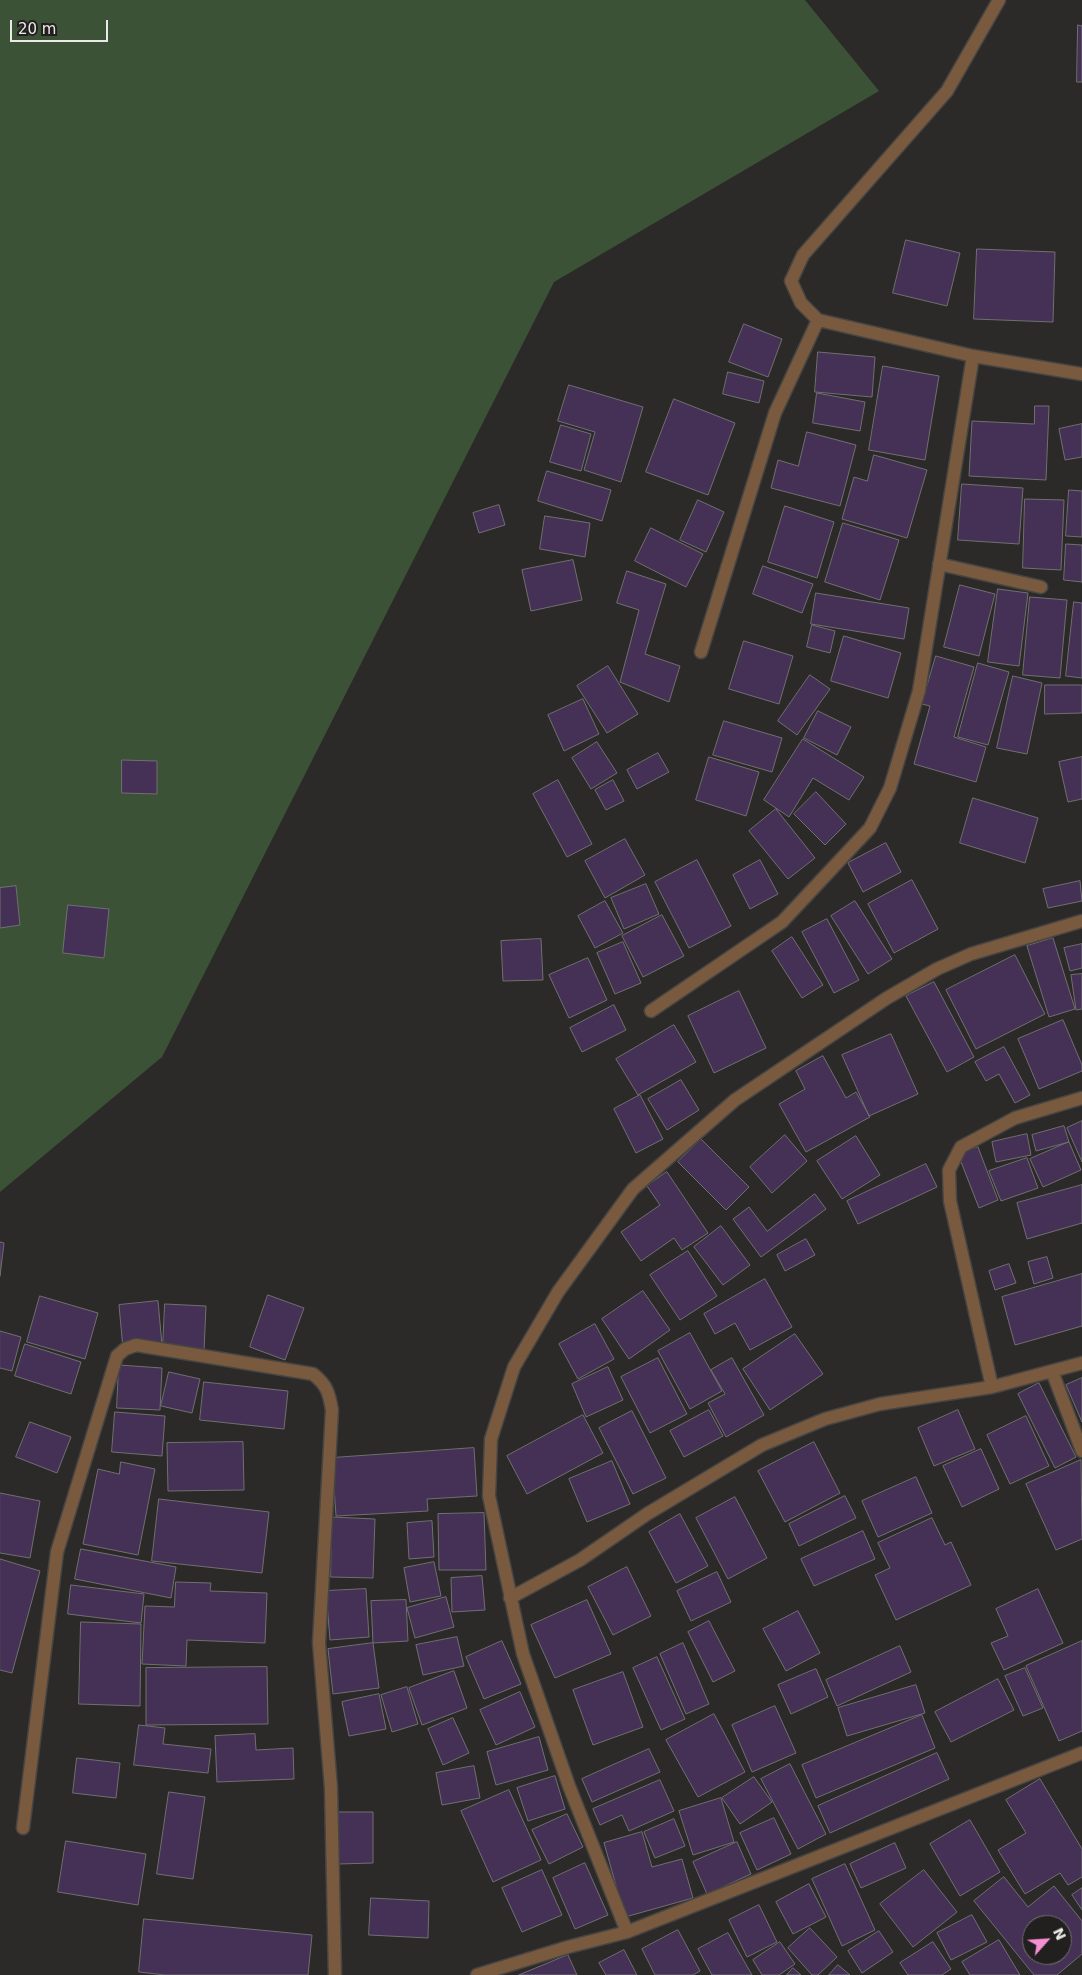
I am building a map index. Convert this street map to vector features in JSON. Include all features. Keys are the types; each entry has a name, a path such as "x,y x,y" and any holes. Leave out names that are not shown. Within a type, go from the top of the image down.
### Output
{"street":[{"path":"999,0 947,91 803,255 792,281 801,304 818,320 973,356 1082,374"},
{"path":"701,652 775,413 818,320"},
{"path":"651,1011 782,922 870,828 890,788 919,691 973,356"},
{"path":"939,564 1041,587"},
{"path":"627,1932 570,1786 523,1654 489,1496 490,1439 514,1367 558,1292 633,1190 735,1100 887,998 937,969 971,954 1082,920"},
{"path":"992,1387 950,1201 949,1170 961,1147 1014,1118 1082,1098"},
{"path":"23,1828 57,1552 117,1356 125,1349 136,1345 313,1374 323,1381 329,1394 332,1410 319,1643 331,1788 335,1975"},
{"path":"510,1598 580,1560 647,1514 762,1445 825,1419 880,1404 992,1387 1082,1363"},
{"path":"1052,1371 1082,1451"},
{"path":"477,1975 568,1947 627,1932 1082,1753"}],"green space":[{"path":"0,0 805,0 879,91 554,282 162,1057 0,1192"}],"building":[{"path":"1078,25 1082,26 1082,82 1077,82"},
{"path":"906,240 960,253 947,306 893,293"},
{"path":"977,249 1055,252 1053,322 974,319"},
{"path":"744,324 782,339 768,377 729,362"},
{"path":"818,352 875,357 872,397 815,392"},
{"path":"883,366 939,376 925,460 869,450"},
{"path":"728,372 764,381 759,403 723,394"},
{"path":"569,385 643,407 621,482 584,470 595,432 558,421"},
{"path":"817,393 865,402 860,431 813,423"},
{"path":"674,399 735,423 708,495 646,472"},
{"path":"1035,406 1049,406 1046,480 969,476 972,421 1034,424"},
{"path":"1082,424 1082,457 1065,460 1059,429"},
{"path":"561,425 591,434 581,471 550,462"},
{"path":"807,432 856,445 840,506 771,488 778,460 798,466"},
{"path":"874,455 927,470 907,538 842,519 854,477 867,481"},
{"path":"547,471 611,490 602,521 538,501"},
{"path":"962,484 1023,488 1019,544 958,540"},
{"path":"1069,490 1082,491 1082,537 1066,536"},
{"path":"1025,499 1064,500 1061,570 1023,568"},
{"path":"698,500 724,512 706,552 680,540"},
{"path":"499,505 505,525 479,533 473,513"},
{"path":"785,506 834,522 817,578 768,562"},
{"path":"545,516 590,523 585,557 540,549"},
{"path":"843,523 899,540 880,600 825,582"},
{"path":"651,528 703,554 686,587 635,561"},
{"path":"1066,544 1082,545 1082,582 1064,580"},
{"path":"573,560 582,600 531,611 522,570"},
{"path":"763,566 813,584 802,613 753,594"},
{"path":"627,571 666,584 645,654 680,666 669,702 620,682 639,610 617,603"},
{"path":"960,585 995,594 979,656 944,647"},
{"path":"998,589 1028,593 1019,666 988,662"},
{"path":"816,593 909,608 904,639 811,624"},
{"path":"1030,597 1067,600 1060,678 1023,675"},
{"path":"1074,602 1082,603 1082,678 1066,676"},
{"path":"812,625 835,631 830,653 807,647"},
{"path":"844,636 901,653 888,698 831,681"},
{"path":"744,641 793,656 779,704 729,689"},
{"path":"936,656 974,667 954,737 986,747 976,782 914,764 930,706 922,704"},
{"path":"978,663 1009,672 988,745 958,737"},
{"path":"608,666 638,714 607,733 577,686"},
{"path":"810,675 830,689 797,735 778,721"},
{"path":"1013,676 1042,683 1027,754 997,748"},
{"path":"1045,685 1082,685 1082,713 1045,714"},
{"path":"583,699 599,734 564,751 548,715"},
{"path":"818,711 851,727 837,755 804,738"},
{"path":"724,721 782,738 772,772 713,755"},
{"path":"803,739 864,777 849,800 813,778 789,817 764,800"},
{"path":"597,742 617,773 591,789 572,758"},
{"path":"658,753 669,772 637,789 627,770"},
{"path":"709,757 759,772 746,816 696,800"},
{"path":"1082,757 1082,799 1068,802 1059,762"},
{"path":"122,760 157,761 157,794 122,793"},
{"path":"558,780 592,844 567,857 533,794"},
{"path":"613,780 624,801 606,810 595,790"},
{"path":"816,792 846,824 825,845 794,814"},
{"path":"973,798 1038,818 1025,863 960,843"},
{"path":"776,809 815,858 788,879 749,831"},
{"path":"625,839 645,875 605,898 585,861"},
{"path":"886,843 901,872 863,892 848,863"},
{"path":"697,860 731,926 689,948 655,882"},
{"path":"760,860 778,894 750,909 733,875"},
{"path":"912,880 938,929 894,953 868,904"},
{"path":"1080,881 1082,901 1048,908 1043,889"},
{"path":"646,884 659,914 624,929 611,898"},
{"path":"16,886 20,925 0,928 0,888"},
{"path":"605,901 623,933 595,948 578,916"},
{"path":"855,901 892,959 868,974 831,916"},
{"path":"68,905 109,909 104,958 63,953"},
{"path":"662,915 684,956 643,977 622,936"},
{"path":"827,919 859,980 834,993 802,932"},
{"path":"792,937 823,985 802,998 772,951"},
{"path":"1053,938 1075,1009 1049,1017 1027,946"},
{"path":"541,939 543,980 503,981 501,941"},
{"path":"623,942 641,983 615,994 597,953"},
{"path":"1082,944 1082,968 1070,971 1064,948"},
{"path":"1015,955 1045,1014 976,1049 946,990"},
{"path":"588,958 607,1000 569,1018 549,975"},
{"path":"1082,974 1082,1009 1076,1010 1071,975"},
{"path":"934,982 974,1057 947,1072 906,996"},
{"path":"739,991 766,1048 714,1073 688,1016"},
{"path":"614,1005 626,1030 582,1052 570,1028"},
{"path":"1063,1020 1082,1065 1082,1071 1039,1089 1018,1039"},
{"path":"674,1025 696,1062 638,1095 616,1059"},
{"path":"891,1034 918,1094 869,1116 842,1055"},
{"path":"1004,1047 1030,1095 1015,1103 999,1074 986,1081 975,1062"},
{"path":"823,1056 846,1098 856,1092 870,1117 806,1152 779,1104 805,1089 796,1071"},
{"path":"681,1080 699,1110 667,1130 648,1099"},
{"path":"640,1095 663,1139 636,1153 614,1109"},
{"path":"1082,1121 1082,1162 1067,1128"},
{"path":"1064,1126 1069,1142 1036,1151 1032,1135"},
{"path":"1027,1134 1031,1155 996,1162 992,1142"},
{"path":"785,1135 807,1161 772,1193 750,1167"},
{"path":"856,1136 880,1175 842,1199 817,1161"},
{"path":"701,1139 749,1187 726,1210 678,1162"},
{"path":"1069,1142 1081,1170 1043,1187 1030,1159"},
{"path":"978,1147 998,1200 979,1208 958,1154"},
{"path":"1027,1158 1038,1188 1001,1201 989,1171"},
{"path":"926,1164 937,1187 858,1224 847,1201"},
{"path":"667,1172 708,1233 682,1250 674,1238 641,1261 621,1232 660,1205 647,1186"},
{"path":"1082,1185 1082,1223 1027,1239 1017,1203"},
{"path":"815,1194 826,1209 761,1257 733,1219 749,1207 767,1231"},
{"path":"721,1226 750,1265 723,1285 694,1247"},
{"path":"806,1239 815,1255 785,1271 777,1255"},
{"path":"0,1242 4,1243 0,1276"},
{"path":"688,1251 717,1296 680,1320 650,1275"},
{"path":"1047,1257 1053,1278 1034,1284 1028,1262"},
{"path":"1009,1264 1016,1283 995,1290 989,1271"},
{"path":"1082,1274 1082,1326 1015,1345 1002,1297"},
{"path":"765,1279 792,1327 750,1350 735,1323 715,1334 704,1314"},
{"path":"643,1291 670,1330 629,1359 602,1319"},
{"path":"268,1295 304,1308 285,1360 250,1347"},
{"path":"40,1296 98,1313 85,1359 27,1342"},
{"path":"158,1301 162,1345 123,1349 119,1305"},
{"path":"165,1304 206,1306 204,1350 163,1348"},
{"path":"595,1324 614,1359 578,1379 559,1344"},
{"path":"0,1331 21,1337 12,1371 0,1368"},
{"path":"690,1333 722,1391 690,1409 658,1351"},
{"path":"795,1334 823,1374 770,1410 743,1369"},
{"path":"25,1344 81,1362 71,1394 15,1376"},
{"path":"658,1358 687,1414 650,1433 621,1377"},
{"path":"732,1358 764,1415 726,1437 708,1403 725,1394 711,1370"},
{"path":"119,1365 162,1368 160,1410 117,1408"},
{"path":"608,1367 623,1400 586,1417 572,1384"},
{"path":"169,1372 200,1379 192,1413 161,1406"},
{"path":"1082,1378 1082,1422 1066,1385"},
{"path":"204,1382 288,1391 284,1429 200,1420"},
{"path":"1039,1383 1076,1457 1055,1468 1018,1394"},
{"path":"709,1410 723,1436 684,1457 670,1431"},
{"path":"958,1410 975,1449 934,1466 918,1428"},
{"path":"632,1411 666,1478 633,1494 599,1428"},
{"path":"115,1412 165,1416 162,1456 112,1452"},
{"path":"583,1415 603,1453 527,1494 507,1456"},
{"path":"1026,1416 1049,1466 1010,1484 987,1435"},
{"path":"30,1422 71,1437 57,1473 16,1457"},
{"path":"243,1442 244,1490 168,1491 167,1443"},
{"path":"814,1442 840,1493 785,1522 758,1471"},
{"path":"474,1448 477,1496 427,1499 428,1511 336,1516 332,1458"},
{"path":"981,1449 999,1489 962,1507 943,1466"},
{"path":"1081,1460 1082,1539 1056,1550 1026,1484"},
{"path":"612,1461 630,1504 587,1522 569,1479"},
{"path":"121,1462 155,1469 138,1555 83,1544 98,1469 119,1474"},
{"path":"916,1477 932,1513 878,1537 862,1501"},
{"path":"0,1493 40,1501 30,1558 0,1553"},
{"path":"845,1496 856,1518 799,1546 789,1524"},
{"path":"735,1497 767,1558 728,1579 696,1518"},
{"path":"159,1499 269,1512 262,1573 152,1561"},
{"path":"484,1513 486,1570 439,1570 438,1514"},
{"path":"680,1514 708,1566 676,1583 649,1532"},
{"path":"332,1517 375,1519 373,1578 331,1577"},
{"path":"932,1518 945,1545 951,1542 971,1585 896,1620 875,1575 890,1568 878,1543"},
{"path":"432,1521 434,1557 409,1559 407,1523"},
{"path":"863,1531 875,1559 814,1586 801,1559"},
{"path":"81,1549 176,1567 171,1598 75,1579"},
{"path":"0,1559 40,1571 12,1673 0,1670"},
{"path":"434,1562 441,1596 410,1602 404,1568"},
{"path":"627,1567 651,1616 613,1635 588,1587"},
{"path":"717,1572 731,1602 691,1621 677,1591"},
{"path":"482,1576 485,1610 452,1612 451,1578"},
{"path":"176,1582 211,1583 210,1591 267,1593 265,1643 187,1640 186,1666 142,1664 145,1606 174,1607"},
{"path":"71,1585 144,1594 141,1623 68,1614"},
{"path":"366,1589 369,1637 330,1640 326,1591"},
{"path":"1038,1589 1063,1643 1004,1670 991,1643 1008,1636 996,1609"},
{"path":"446,1597 454,1627 415,1638 407,1608"},
{"path":"406,1600 408,1641 373,1643 371,1601"},
{"path":"587,1600 611,1654 555,1678 531,1625"},
{"path":"798,1611 820,1653 786,1671 763,1629"},
{"path":"709,1621 735,1671 713,1682 688,1632"},
{"path":"81,1622 141,1624 140,1706 79,1704"},
{"path":"457,1637 464,1666 423,1675 416,1645"},
{"path":"502,1641 521,1684 484,1699 466,1657"},
{"path":"1082,1641 1082,1731 1059,1741 1026,1666"},
{"path":"373,1643 379,1688 333,1694 328,1649"},
{"path":"683,1643 709,1704 686,1714 660,1654"},
{"path":"900,1646 911,1672 837,1706 826,1680"},
{"path":"657,1657 685,1719 661,1730 633,1668"},
{"path":"267,1667 268,1724 146,1725 146,1668"},
{"path":"1025,1668 1043,1708 1023,1716 1005,1676"},
{"path":"816,1669 828,1697 791,1714 778,1685"},
{"path":"454,1671 467,1708 422,1725 409,1688"},
{"path":"623,1672 643,1727 593,1745 573,1690"},
{"path":"998,1679 1014,1710 951,1742 935,1712"},
{"path":"916,1685 925,1713 847,1736 838,1708"},
{"path":"407,1687 418,1724 392,1732 381,1695"},
{"path":"520,1692 535,1727 496,1745 480,1710"},
{"path":"379,1694 386,1729 349,1736 342,1702"},
{"path":"775,1706 796,1753 752,1772 732,1725"},
{"path":"714,1714 745,1772 698,1797 666,1740"},
{"path":"922,1715 935,1748 816,1798 802,1765"},
{"path":"453,1718 469,1753 443,1765 428,1729"},
{"path":"139,1725 165,1728 163,1744 211,1749 208,1773 134,1765"},
{"path":"255,1734 256,1750 293,1748 294,1779 217,1782 215,1736"},
{"path":"539,1737 548,1770 496,1785 487,1752"},
{"path":"649,1749 660,1772 592,1802 582,1779"},
{"path":"937,1753 949,1779 830,1833 818,1806"},
{"path":"77,1758 120,1763 116,1798 73,1793"},
{"path":"790,1764 826,1834 798,1849 761,1779"},
{"path":"474,1766 480,1798 442,1805 436,1773"},
{"path":"555,1776 565,1809 528,1821 517,1788"},
{"path":"754,1777 772,1802 740,1824 722,1798"},
{"path":"1040,1779 1082,1849 1082,1877 1068,1885 1060,1873 1025,1894 998,1850 1026,1833 1006,1800"},
{"path":"660,1780 674,1811 629,1831 622,1815 600,1825 593,1809"},
{"path":"509,1790 541,1860 493,1882 461,1811"},
{"path":"169,1792 205,1797 193,1879 157,1874"},
{"path":"721,1798 734,1842 693,1855 679,1811"},
{"path":"338,1812 373,1812 373,1863 339,1864"},
{"path":"567,1814 583,1847 549,1864 532,1830"},
{"path":"774,1818 791,1854 757,1870 740,1833"},
{"path":"674,1819 685,1846 655,1858 644,1832"},
{"path":"970,1820 1000,1872 960,1896 930,1844"},
{"path":"642,1832 652,1867 682,1859 693,1898 625,1917 604,1843"},
{"path":"66,1841 146,1854 138,1905 58,1892"},
{"path":"737,1842 751,1874 707,1894 693,1862"},
{"path":"895,1843 906,1868 861,1888 850,1864"},
{"path":"585,1863 608,1915 575,1929 553,1878"},
{"path":"845,1864 875,1930 842,1946 812,1879"},
{"path":"542,1870 562,1915 522,1932 502,1888"},
{"path":"924,1870 957,1912 913,1947 880,1904"},
{"path":"1004,1877 1028,1907 1054,1886 1082,1921 1082,1954 1072,1962 1072,1915 1022,1915 1022,1960 974,1901"},
{"path":"809,1884 826,1917 793,1934 776,1902"},
{"path":"1082,1888 1082,1910 1072,1895"},
{"path":"371,1898 429,1901 428,1938 369,1935"},
{"path":"759,1905 777,1942 747,1957 729,1920"},
{"path":"972,1915 987,1942 951,1960 937,1933"},
{"path":"144,1919 312,1935 308,1975 165,1975 139,1972"},
{"path":"810,1928 837,1957 818,1975 812,1975 788,1948"},
{"path":"678,1930 700,1971 693,1975 655,1975 642,1949"},
{"path":"879,1931 893,1952 862,1973 848,1951"},
{"path":"728,1933 752,1975 712,1975 698,1949"},
{"path":"999,1940 1020,1975 970,1975 962,1962"},
{"path":"780,1942 795,1964 779,1975 762,1975 753,1960"},
{"path":"933,1942 951,1969 942,1975 908,1975 900,1963"},
{"path":"624,1950 637,1975 606,1975 599,1963"},
{"path":"568,1955 577,1975 519,1975"},
{"path":"838,1965 850,1975 829,1975"},
{"path":"1026,1965 1069,1965 1057,1975 1034,1975"},
{"path":"793,1968 801,1975 787,1975"}]}
